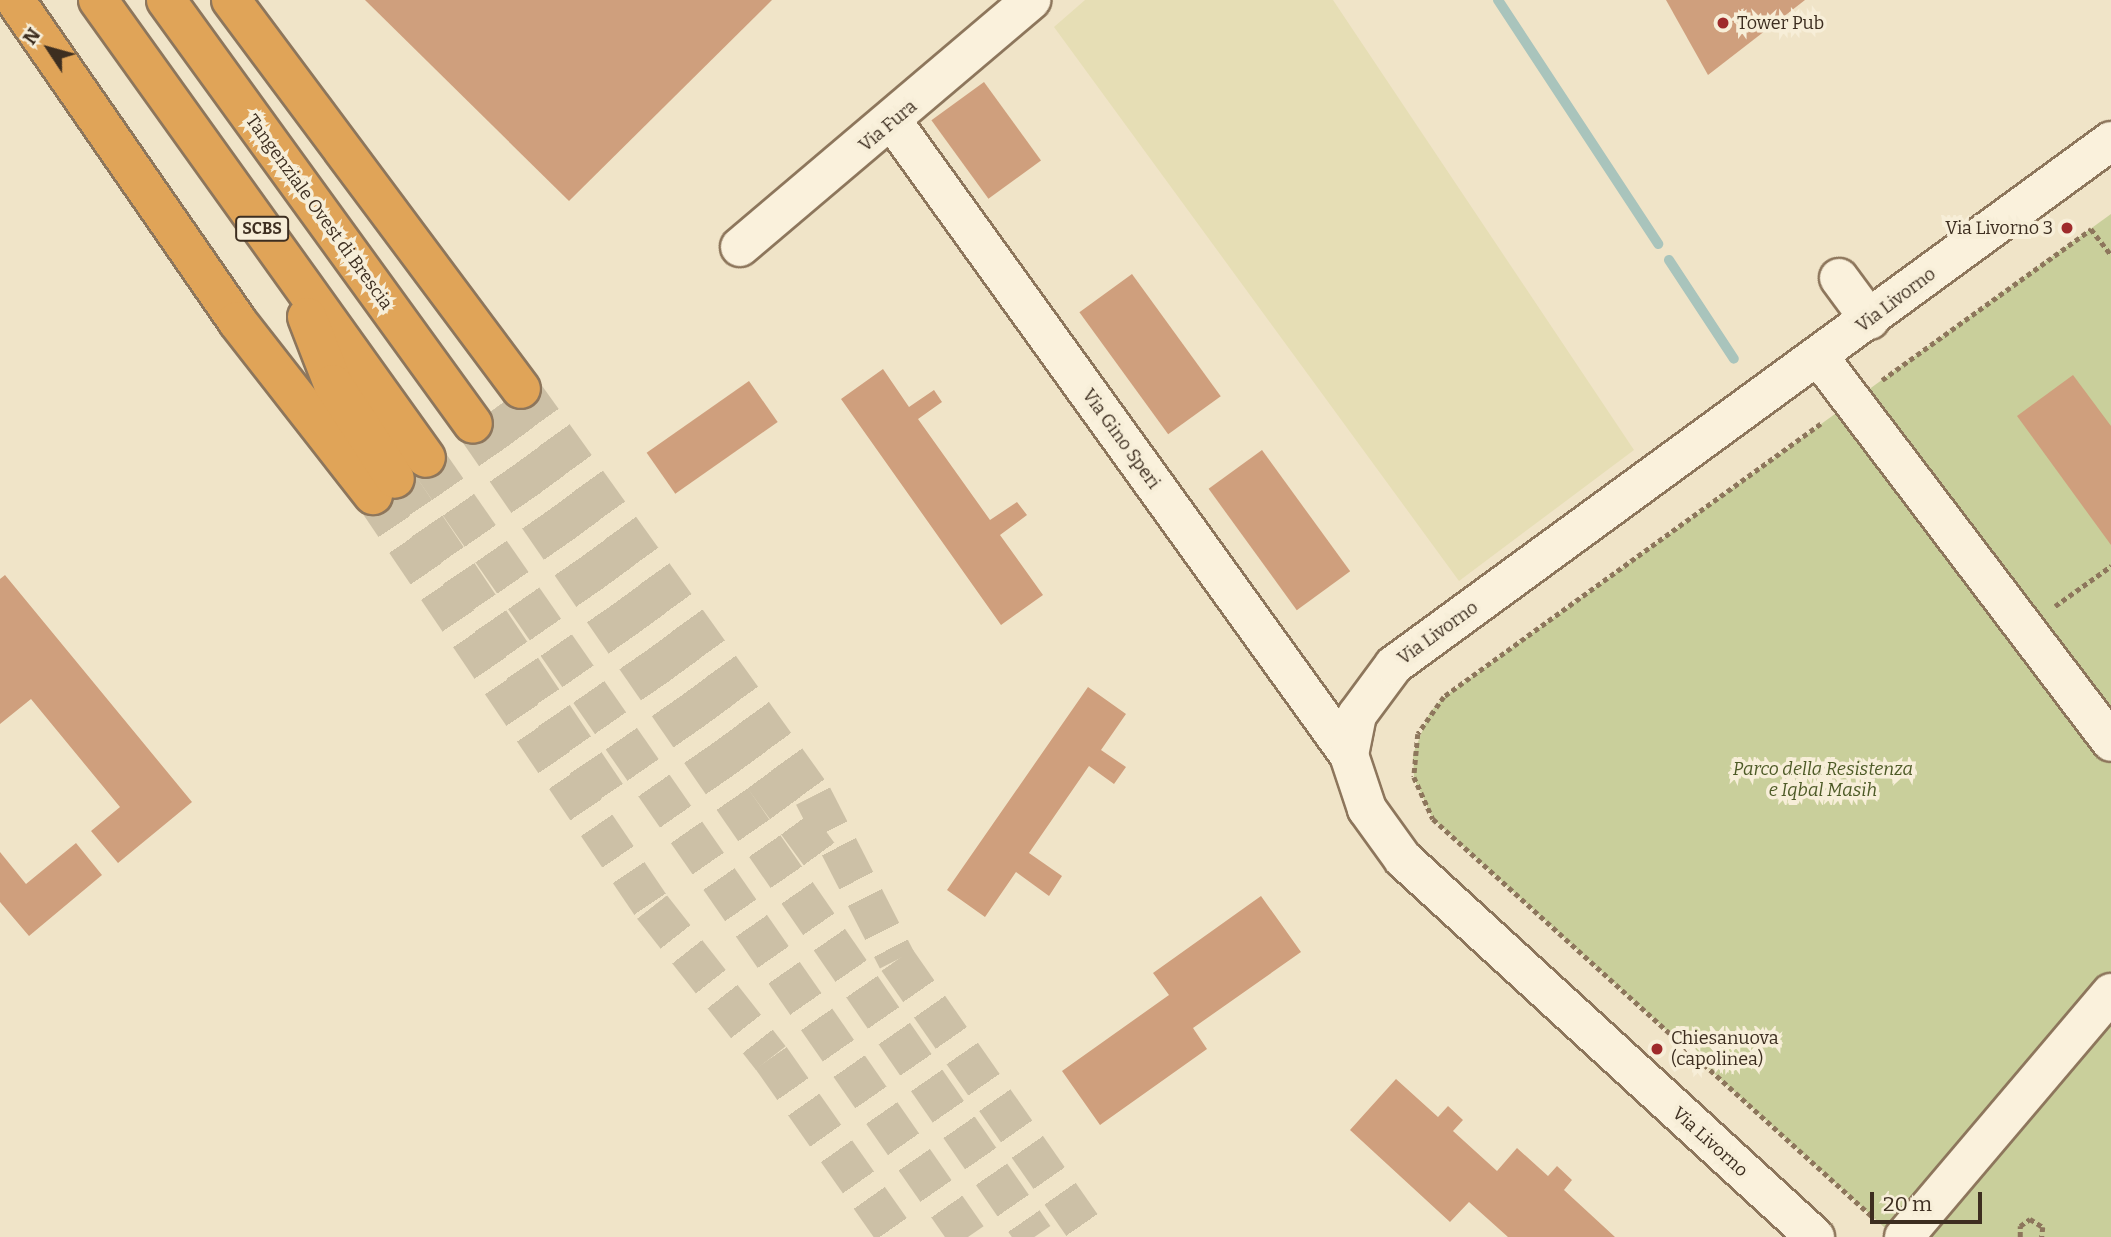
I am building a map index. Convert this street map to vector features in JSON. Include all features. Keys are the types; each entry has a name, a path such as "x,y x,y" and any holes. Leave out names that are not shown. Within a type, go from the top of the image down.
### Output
{"highway":[{"name":"SCBS","path":"15,0 237,320 398,477 333,384 284,260 98,0"},
{"name":"Tangenziale Ovest di Brescia","path":"166,0 326,220 419,310 496,407 231,0"}],"street":[{"name":"Via Fura","path":"740,247 893,122 1031,0"},
{"name":"Via Gino Speri","path":"893,122 1349,755"},
{"name":"Via Livorno","path":"1815,1237 1403,859 1367,809 1349,755 1357,715 1394,665 1870,320 2111,141"},
{"path":"1839,278 1870,320"},
{"path":"1819,357 2111,742"},
{"path":"1904,1237 2111,993"}],"path":[{"path":"1874,386 2091,229 2111,255"},
{"path":"1831,417 1444,697 1430,712 1413,754 1414,778 1433,819 1867,1211"},
{"path":"2045,613 2111,566"},
{"path":"2020,1237 2020,1226 2034,1219 2043,1227 2042,1237"}],"shaded area":[{"path":"1085,0 1333,0 1634,450 1459,581 1054,27"}],"green space":[{"name":"Parco della Resistenza e Iqbal Masih","path":"2111,214 2111,1237 1895,1237 1433,819 1414,778 1413,754 1430,712 1444,697"}],"building":[{"path":"365,0 772,0 569,201"},
{"path":"1666,0 1805,0 1708,75"},
{"path":"984,82 1041,160 988,199 931,120"},
{"path":"1132,274 1221,396 1168,434 1079,312"},
{"path":"883,369 909,407 934,390 942,402 918,419 990,520 1017,502 1027,515 1000,535 1043,595 1001,625 841,399"},
{"path":"2073,375 2111,426 2111,545 2017,416"},
{"path":"749,381 778,422 675,494 647,453"},
{"path":"1262,450 1350,571 1297,610 1209,489"},
{"path":"5,575 192,802 118,863 91,831 120,807 31,699 0,724 0,579"},
{"path":"1088,687 1126,714 1101,750 1126,767 1114,784 1089,766 1029,853 1062,876 1049,896 1016,872 985,917 947,890"},
{"path":"76,843 102,875 29,936 0,902 0,852 26,884"},
{"path":"1261,896 1301,952 1193,1028 1207,1049 1100,1125 1062,1071 1169,995 1153,973"},
{"path":"1396,1079 1438,1117 1448,1106 1463,1120 1453,1131 1497,1171 1517,1148 1548,1176 1557,1166 1572,1180 1564,1190 1615,1237 1508,1237 1469,1202 1450,1222 1350,1130"}],"waterway":[{"path":"1498,0 1658,244"},
{"path":"1669,260 1734,359"}],"tunnel":[{"path":"521,389 813,796 897,960 1090,1237"},
{"path":"494,409 827,865"},
{"path":"473,424 1035,1237"},
{"path":"426,458 968,1237"},
{"path":"395,479 611,800"},
{"path":"373,495 652,907 771,1058 897,1237"}],"place":[{"name":"Tower Pub","path":"1723,23"},
{"name":"Via Livorno 3","path":"2067,228"},
{"name":"Chiesanuova (capolinea)","path":"1657,1049"}]}
